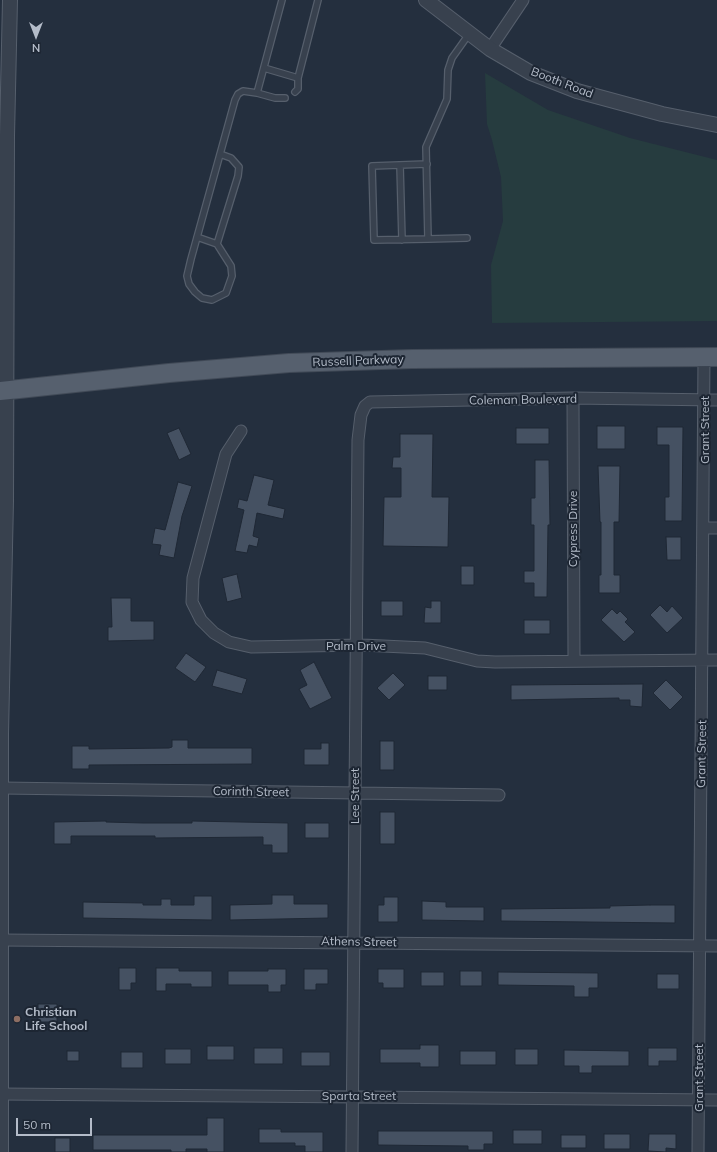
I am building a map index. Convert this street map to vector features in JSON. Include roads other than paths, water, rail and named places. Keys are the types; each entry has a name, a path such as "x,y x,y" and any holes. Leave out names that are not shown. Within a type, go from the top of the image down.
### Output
{"main road":[{"name":"Russell Parkway","path":"3,391 169,373 289,364 412,359 711,357"}],"street":[{"path":"1,1152 2,788 0,734 3,244 4,136 10,0"},
{"name":"Booth Road","path":"426,0 490,49 531,73 577,91 662,114 717,125"},
{"path":"490,49 523,0"},
{"name":"Grant Street","path":"698,1152 705,400 711,357"},
{"name":"Coleman Boulevard","path":"358,440 361,415 365,406 370,402 573,398 717,400"},
{"name":"Cypress Drive","path":"573,398 574,660"},
{"name":"Palm Drive","path":"241,431 226,454 193,578 192,602 201,620 214,633 229,642 251,647 357,645 425,648 477,661 717,660"},
{"name":"Lee Street","path":"352,1152 358,440"},
{"path":"704,528 717,528"},
{"name":"Corinth Street","path":"2,788 499,795"},
{"name":"Athens Street","path":"1,940 717,946"},
{"name":"Sparta Street","path":"1,1094 717,1100"}],"lane":[{"path":"258,93 282,0"},
{"path":"295,92 298,89 298,78 318,0"},
{"path":"428,239 426,147 447,99 448,70 452,58 469,34"},
{"path":"264,68 298,78"},
{"path":"197,237 217,244 231,266 232,276 226,293 212,300 202,298 195,292 189,284 187,276 197,237 220,154 238,94 249,90 275,98 285,98"},
{"path":"217,244 238,176 239,167 232,158 220,154"},
{"path":"427,164 372,166 374,240 467,238"},
{"path":"400,165 402,240"}],"place":[{"name":"Christian Life School","path":"17,1019"}]}
